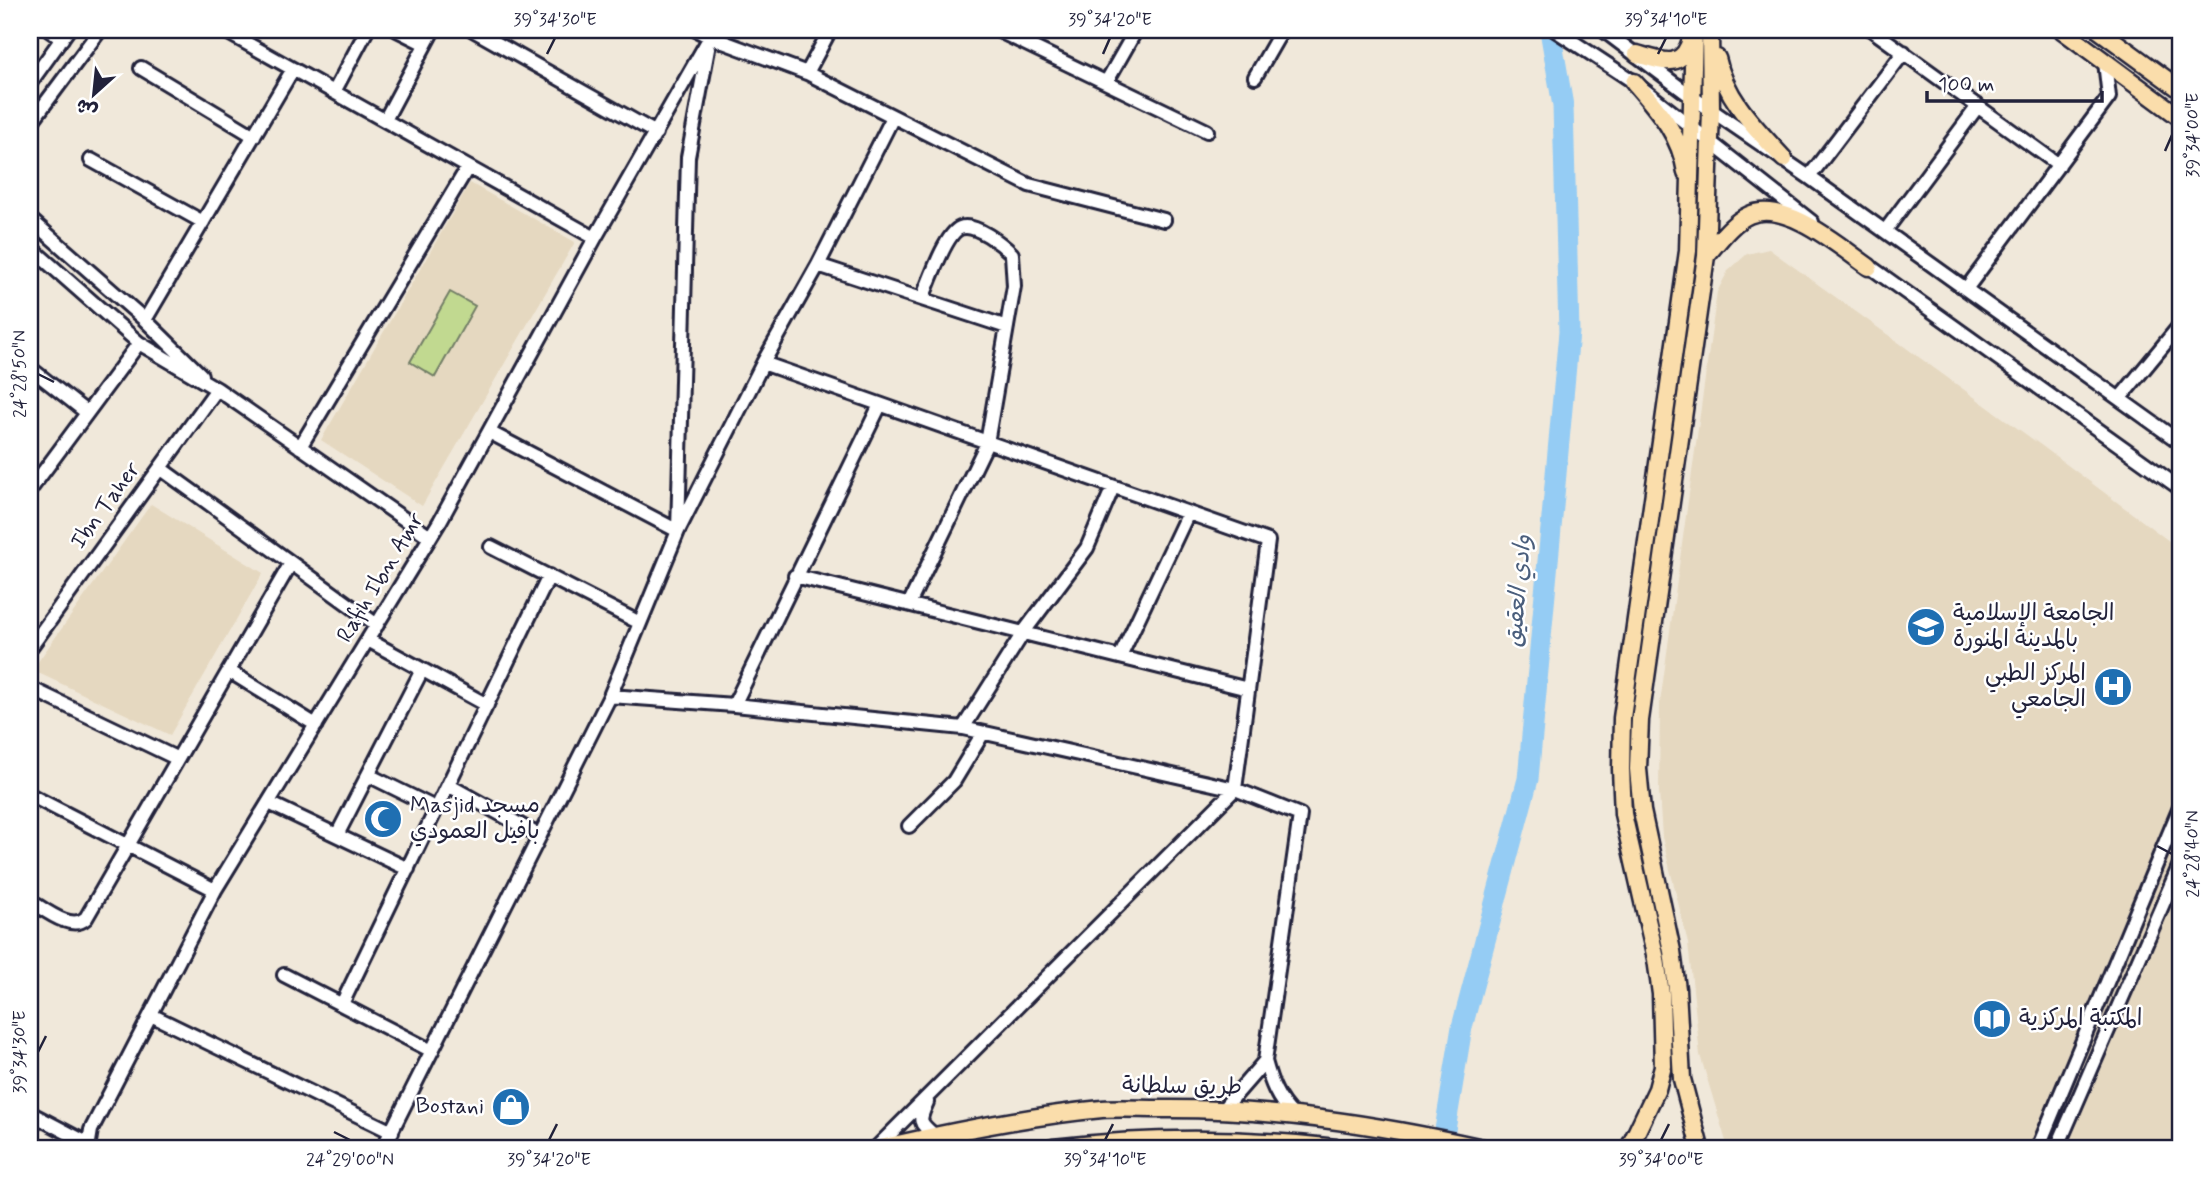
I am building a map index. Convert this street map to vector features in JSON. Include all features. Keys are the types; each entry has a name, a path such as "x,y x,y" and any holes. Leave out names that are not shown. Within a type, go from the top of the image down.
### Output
{"main road":[{"path":"1637,54 1665,62 1680,58 1686,52 1694,30"},
{"path":"1629,1148 1657,1089 1663,1066 1661,994 1656,959 1623,814 1622,718 1688,251 1694,30"},
{"path":"1700,1148 1682,1079 1672,951 1642,811 1638,769 1640,720 1706,256 1711,30"},
{"path":"1711,30 1726,87 1744,114 1784,159"},
{"path":"2062,30 2181,118"},
{"path":"2099,30 2181,90"},
{"path":"1634,82 1668,122 1677,142 1685,168 1691,213"},
{"path":"1706,256 1725,233 1749,215 1779,212 1795,218 1869,267"},
{"name":"طريق سلطانة","path":"879,1148 997,1122 1104,1109 1224,1108 1404,1130 1483,1148"},
{"path":"1053,1148 1102,1142 1335,1148"}],"street":[{"path":"30,83 65,34 49,30"},
{"path":"30,124 100,30"},
{"path":"223,30 595,238"},
{"path":"334,92 367,30"},
{"path":"397,30 425,44"},
{"path":"385,120 433,30"},
{"path":"473,30 656,133"},
{"path":"696,30 807,73 1029,185 1164,220"},
{"path":"807,73 830,30"},
{"path":"998,30 1207,131"},
{"path":"1107,81 1136,30"},
{"path":"1255,77 1282,30"},
{"path":"1555,30 1634,82 1869,267 2181,488"},
{"path":"1603,30 1692,97 1784,159 2181,443"},
{"path":"1872,30 2059,165"},
{"path":"678,531 688,157 712,34"},
{"name":"Rafih Ibn Amr","path":"88,1146 91,1130 215,891 430,537 595,238 712,34"},
{"path":"1809,177 1904,52"},
{"path":"1966,289 2109,97 2105,62"},
{"path":"141,68 254,136"},
{"path":"145,320 293,69"},
{"path":"1885,231 1978,106"},
{"path":"383,1148 610,696 678,531 893,117"},
{"path":"91,160 203,222"},
{"path":"300,447 468,167"},
{"path":"30,219 145,320 217,389"},
{"path":"909,604 987,443 1014,286 1012,254 998,240 967,227 958,228 948,240 922,299"},
{"path":"30,247 139,343 217,389 430,537"},
{"path":"818,265 1007,327"},
{"path":"2120,398 2181,324"},
{"path":"30,490 139,343"},
{"path":"763,363 1268,541 1235,789 879,1148"},
{"path":"30,368 86,412"},
{"name":"Ibn Taher","path":"30,648 217,389"},
{"path":"734,705 880,405"},
{"path":"489,432 678,531"},
{"path":"160,468 377,625"},
{"path":"963,728 1023,633 1087,548 1114,487"},
{"path":"1120,657 1188,513"},
{"path":"491,547 640,623"},
{"path":"30,901 70,923 82,922 86,918 291,563"},
{"path":"342,1004 549,576"},
{"path":"795,576 1248,689"},
{"path":"368,640 487,705"},
{"path":"337,835 422,670"},
{"path":"229,671 316,725"},
{"path":"30,688 178,759"},
{"path":"610,696 734,705 963,728 1235,789 1300,815 1265,1061 1275,1092 1293,1115"},
{"path":"909,826 954,781 983,733"},
{"path":"368,775 437,809"},
{"path":"448,785 540,836"},
{"path":"30,795 215,891"},
{"path":"269,803 408,869"},
{"path":"2038,1148 2181,805"},
{"path":"2057,1148 2181,862"},
{"path":"284,975 432,1051"},
{"path":"150,1015 392,1132"},
{"path":"1224,1108 1265,1061"},
{"path":"929,1096 920,1117 922,1125 935,1136"},
{"path":"30,1113 88,1146"}],"shaded area":[{"path":"470,183 575,242 422,506 321,440"},
{"name":"الجامعة الإسلامية بالمدينة المنورة","path":"1769,249 2181,550 2181,1148 1728,1148 1700,1055 1688,943 1662,837 1659,792 1660,703 1717,292 1728,271 1747,254"},
{"path":"151,504 263,573 170,735 32,670"}],"green space":[{"path":"450,292 475,306 435,377 410,362"}],"waterway":[{"name":"وادي العقيق","path":"1442,1148 1462,1027 1528,779 1569,332 1563,106 1550,30"}],"place":[{"name":"الجامعة الإسلامية بالمدينة المنورة","path":"1926,627"},
{"name":"المركز الطبي الجامعي","path":"2113,687"},
{"name":"Masjid مسجد بافيل العمودي","path":"383,819"},
{"name":"المكتبة المركزية","path":"1992,1019"},
{"name":"Bostani","path":"511,1107"}]}
